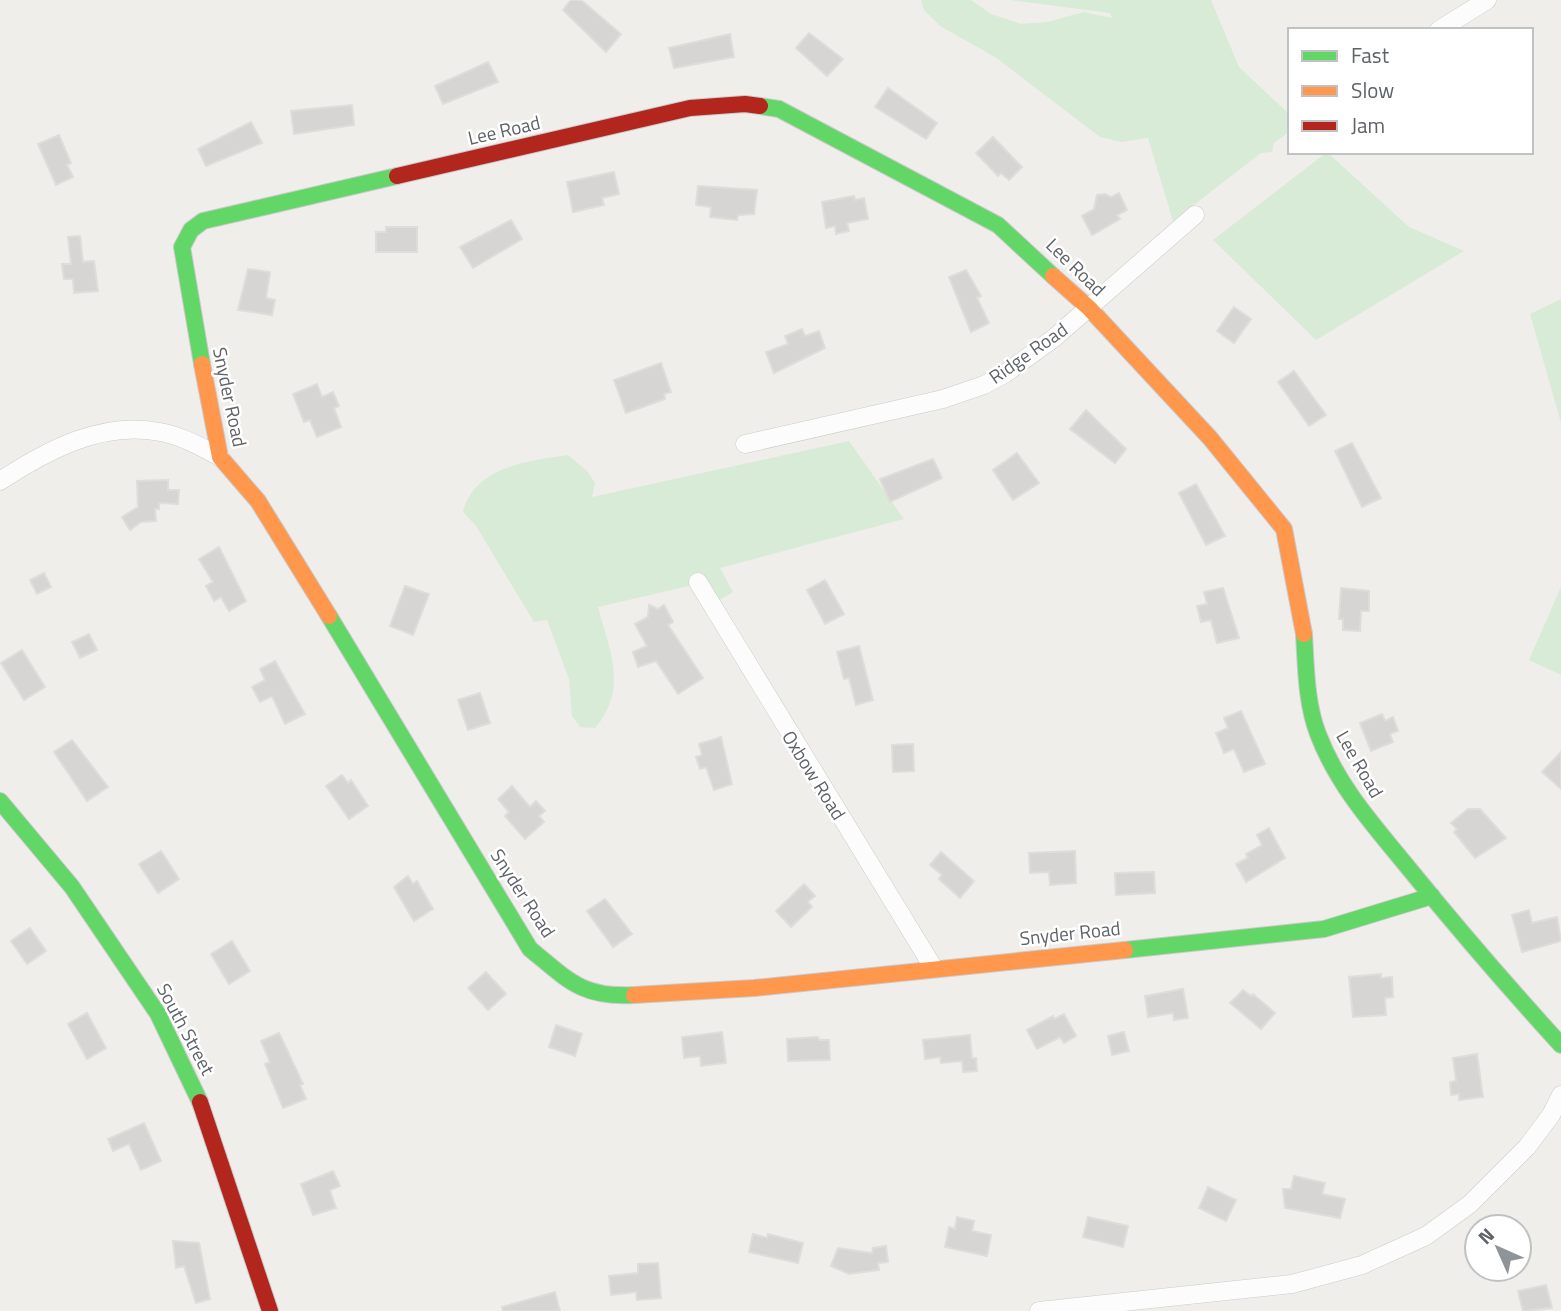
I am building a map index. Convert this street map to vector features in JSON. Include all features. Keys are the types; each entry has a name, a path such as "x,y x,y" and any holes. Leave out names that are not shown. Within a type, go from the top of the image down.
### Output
{"street":[{"path":"1442,28 1487,0"},
{"name":"Lee Road","path":"191,230 204,221 690,108 745,104 779,109 998,225 1089,308 1210,438 1284,529 1296,580 1304,631 1307,683 1317,732 1334,770 1364,814 1481,957 1561,1045"},
{"name":"Ridge Road","path":"746,444 943,399 984,385 1026,359 1195,215"},
{"name":"Snyder Road","path":"191,230 182,247 186,282 220,457 258,501 282,538 530,949 578,988 612,996 754,988 933,967 1324,929 1432,897"},
{"path":"0,481 71,440 119,432 159,431 189,441 220,457"},
{"name":"Oxbow Road","path":"698,582 933,967"},
{"name":"South Street","path":"0,801 72,887 158,1014 204,1108 270,1311"},
{"path":"1038,1311 1292,1284 1362,1265 1426,1236 1470,1204 1527,1147 1551,1115 1561,1095"}],"green space":[{"path":"921,0 971,0 991,14 1021,24 1047,22 1084,12 1112,18 1110,13 1010,0 1211,0 1239,67 1288,113 1288,132 1274,143 1272,152 1261,153 1173,221 1148,138 1122,142 1100,137 995,57 940,26 924,10"},
{"path":"1324,154 1329,154 1409,227 1464,251 1316,340 1213,240"},
{"path":"1561,299 1561,423 1530,314"},
{"path":"849,441 904,519 720,568 733,592 707,608 693,585 598,607 611,653 614,684 605,713 595,728 580,727 572,716 569,679 547,620 534,622 476,526 463,512 478,485 504,469 568,455 587,471 595,483 592,497"},
{"path":"1561,587 1561,675 1529,660"}],"building":[{"path":"571,0 581,0 621,34 606,52 563,10"},
{"path":"809,33 843,59 827,76 796,48"},
{"path":"730,34 734,57 674,68 669,48"},
{"path":"488,62 498,82 443,104 435,86"},
{"path":"888,88 937,123 926,139 875,107"},
{"path":"352,105 354,125 294,134 291,111"},
{"path":"251,122 262,143 206,166 198,149"},
{"path":"59,135 71,163 67,165 73,177 56,185 38,144"},
{"path":"993,137 1022,167 1009,180 1001,173 998,176 976,153"},
{"path":"614,172 619,194 602,198 604,205 573,212 567,182"},
{"path":"698,186 757,190 754,214 738,215 737,220 710,217 711,207 696,205"},
{"path":"1119,193 1127,210 1117,215 1120,219 1092,235 1082,216 1094,209 1097,195 1105,194 1111,197"},
{"path":"854,196 855,200 864,198 868,219 847,223 849,231 836,234 835,226 826,228 822,202"},
{"path":"511,220 522,239 473,268 460,247"},
{"path":"386,227 417,227 417,252 376,252 376,232 386,232"},
{"path":"80,236 83,262 94,261 98,291 74,293 73,279 64,279 62,264 71,264 68,237"},
{"path":"248,269 270,272 266,298 275,300 272,315 238,310"},
{"path":"966,270 981,296 977,298 989,323 971,332 949,277"},
{"path":"1234,307 1251,319 1234,343 1217,331"},
{"path":"802,329 805,336 819,331 825,348 774,373 766,352 788,344 785,336"},
{"path":"661,363 671,392 664,394 665,399 626,413 614,380"},
{"path":"1294,371 1326,415 1309,426 1278,382"},
{"path":"317,384 322,397 333,392 339,406 334,408 341,427 317,437 310,420 304,422 293,394"},
{"path":"1086,410 1126,449 1115,463 1070,429"},
{"path":"1352,443 1381,498 1362,507 1335,451"},
{"path":"1017,453 1039,483 1013,500 993,470"},
{"path":"933,459 942,478 890,502 880,479"},
{"path":"168,480 168,490 179,490 178,504 159,503 159,509 155,509 156,521 141,522 130,530 122,517 138,507 137,481"},
{"path":"1196,484 1225,536 1206,545 1179,493"},
{"path":"219,547 246,601 229,611 221,597 214,601 206,586 213,582 199,559"},
{"path":"44,573 51,587 37,594 30,580"},
{"path":"825,580 844,614 825,624 807,590"},
{"path":"405,586 429,594 413,635 390,626"},
{"path":"1223,588 1239,638 1217,643 1211,620 1201,622 1197,606 1207,604 1204,592"},
{"path":"1341,588 1369,591 1369,611 1361,611 1360,631 1343,630 1343,619 1339,619"},
{"path":"649,605 658,609 664,605 673,622 668,625 703,678 678,694 656,661 638,667 633,652 647,646 635,624 648,617"},
{"path":"89,634 97,650 80,658 72,642"},
{"path":"859,646 873,700 856,705 849,678 844,679 837,652"},
{"path":"22,650 45,687 24,700 1,663"},
{"path":"275,661 305,714 285,724 272,696 260,702 252,687 265,680 260,669"},
{"path":"480,693 490,723 468,730 458,700"},
{"path":"1241,711 1265,764 1244,772 1234,749 1224,753 1216,733 1228,728 1224,718"},
{"path":"1382,714 1385,721 1393,717 1398,731 1390,734 1393,742 1371,751 1360,723"},
{"path":"721,737 732,784 714,790 706,767 700,769 696,757 702,755 699,744"},
{"path":"72,740 108,787 87,801 54,752"},
{"path":"913,744 914,771 893,772 892,745"},
{"path":"1561,752 1561,789 1542,772"},
{"path":"342,775 348,783 351,780 368,806 349,819 326,786"},
{"path":"512,786 530,807 536,801 545,811 539,816 544,822 525,839 505,816 509,812 498,799"},
{"path":"1468,809 1480,809 1506,838 1475,858 1454,832 1457,829 1451,823"},
{"path":"1269,828 1285,858 1246,882 1236,864 1248,858 1246,854 1262,845 1257,835"},
{"path":"161,851 179,879 158,893 139,864"},
{"path":"1075,851 1076,883 1050,885 1049,872 1030,873 1029,853"},
{"path":"941,852 974,881 960,898 939,879 942,875 930,865"},
{"path":"1154,872 1155,893 1116,895 1115,873"},
{"path":"408,876 413,884 417,881 433,909 414,921 394,887"},
{"path":"804,884 815,896 808,902 812,907 791,927 776,911"},
{"path":"605,899 632,934 613,947 587,911"},
{"path":"1529,910 1532,923 1557,917 1561,941 1522,952 1512,915"},
{"path":"30,928 46,951 27,964 11,941"},
{"path":"232,941 250,971 229,984 211,954"},
{"path":"486,972 506,994 488,1010 468,988"},
{"path":"1381,974 1381,978 1392,977 1393,997 1385,998 1386,1015 1353,1017 1349,977"},
{"path":"1183,989 1188,1018 1174,1020 1173,1013 1148,1017 1145,996"},
{"path":"1243,990 1251,996 1253,994 1275,1013 1261,1029 1230,1003"},
{"path":"87,1013 106,1048 87,1059 68,1024"},
{"path":"1064,1014 1076,1036 1064,1043 1060,1037 1037,1049 1027,1030 1053,1016 1054,1019"},
{"path":"556,1025 582,1034 575,1056 549,1047"},
{"path":"722,1032 726,1063 701,1066 700,1056 684,1058 682,1037"},
{"path":"1124,1032 1129,1051 1112,1055 1108,1036"},
{"path":"279,1033 303,1084 300,1085 306,1099 283,1108 265,1064 270,1062 261,1041"},
{"path":"970,1035 972,1058 976,1058 977,1071 963,1072 962,1061 941,1063 940,1057 925,1059 923,1040"},
{"path":"818,1037 819,1040 829,1040 830,1060 788,1061 787,1039"},
{"path":"1477,1054 1483,1097 1459,1100 1459,1094 1451,1095 1450,1082 1456,1081 1453,1058"},
{"path":"144,1123 161,1161 141,1170 129,1144 113,1151 108,1139"},
{"path":"333,1171 340,1186 330,1190 336,1208 313,1215 301,1184"},
{"path":"1294,1176 1325,1183 1322,1194 1345,1199 1340,1218 1285,1208 1283,1189 1291,1189"},
{"path":"1208,1187 1236,1200 1226,1221 1199,1208"},
{"path":"957,1217 974,1221 972,1231 991,1235 987,1256 945,1247 949,1227 955,1229"},
{"path":"1088,1217 1128,1226 1123,1247 1083,1237"},
{"path":"753,1234 767,1238 768,1234 803,1243 798,1263 749,1252"},
{"path":"173,1241 199,1243 210,1299 196,1303 184,1266 176,1268"},
{"path":"886,1246 888,1262 878,1263 879,1270 849,1274 831,1266 838,1248 872,1253 873,1248"},
{"path":"658,1263 661,1298 637,1300 636,1292 611,1295 609,1276 638,1273 638,1264"},
{"path":"1546,1285 1552,1308 1523,1311 1518,1291"},
{"path":"555,1292 560,1311 503,1311 502,1307"}],"traffic: fast":[{"path":"760,106 779,109 998,225 1053,276"},
{"path":"202,364 182,247 191,230 203,221 397,176"},
{"path":"329,616 530,949 566,978 588,990 634,995"},
{"path":"1304,634 1311,710 1318,734 1336,772 1371,823 1561,1045"},
{"path":"0,801 72,887 158,1014 200,1102"},
{"path":"1125,950 1324,929 1432,896"}],"traffic: slow":[{"path":"1053,276 1089,308 1210,438 1284,529 1304,634"},
{"path":"202,364 220,457 258,501 329,616"},
{"path":"634,995 754,988 1125,950"}],"traffic: jam":[{"path":"397,176 690,108 745,104 760,106"},
{"path":"200,1102 270,1311"}]}
